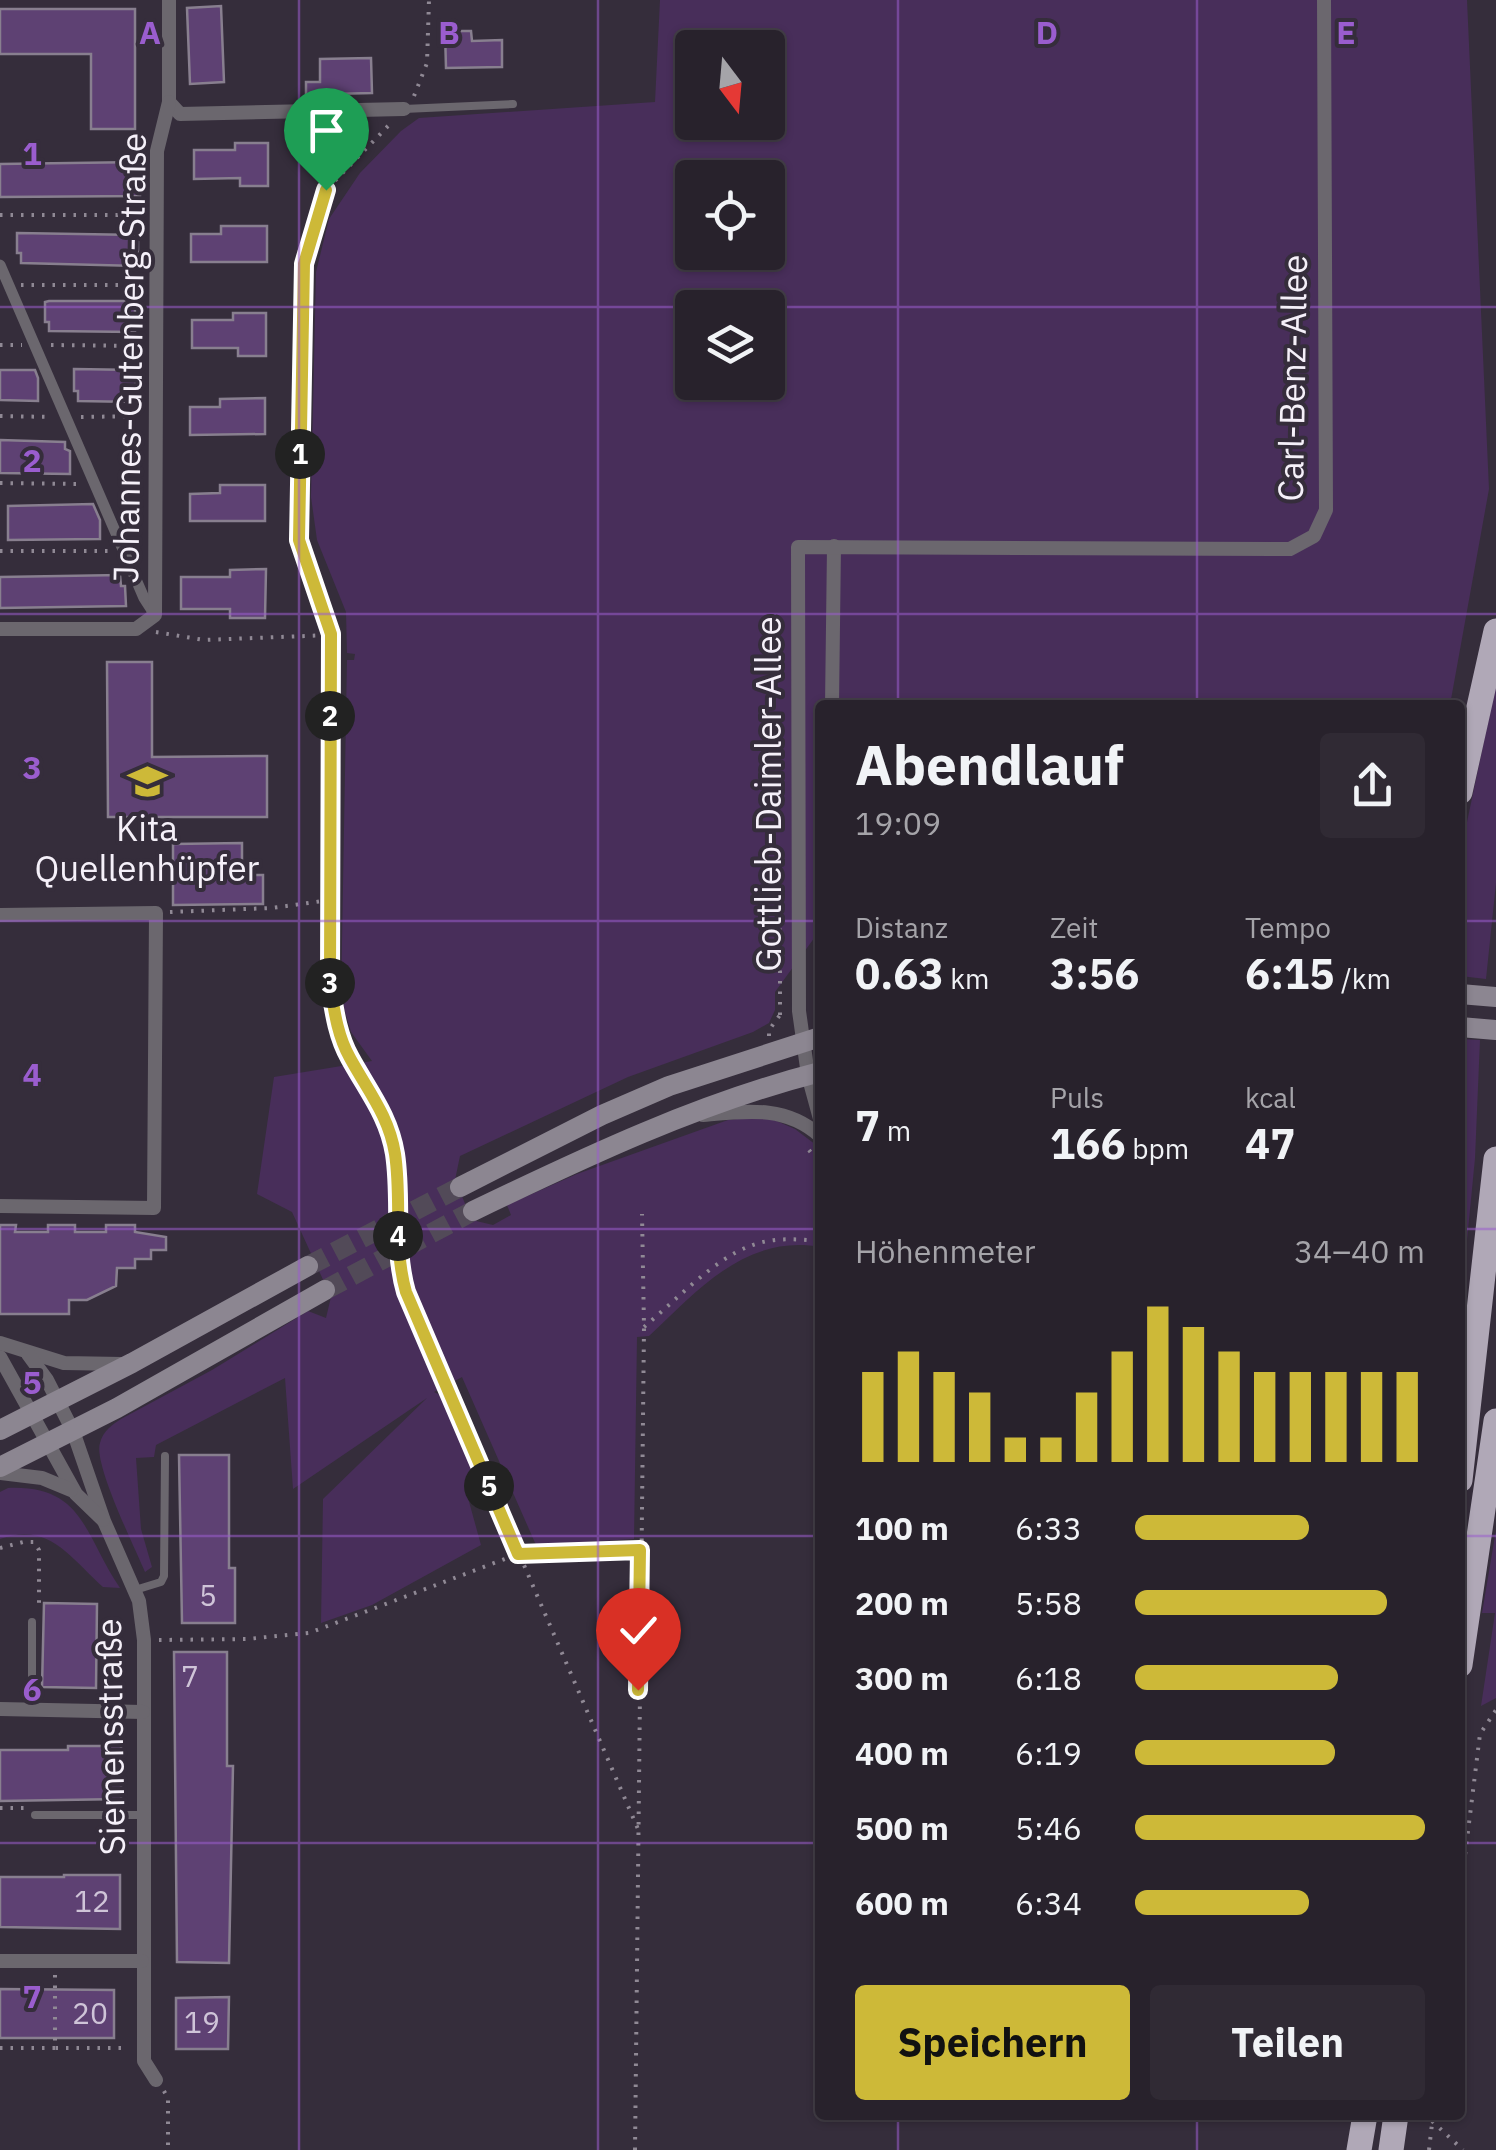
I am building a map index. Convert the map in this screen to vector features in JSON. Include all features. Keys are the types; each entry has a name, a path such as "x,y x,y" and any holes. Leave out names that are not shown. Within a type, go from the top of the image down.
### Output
{"highway":[{"path":"1465,770 1496,631"},
{"path":"1465,1435 1496,1159"},
{"path":"1465,1628 1496,1421"},
{"path":"1468,1606 1478,1588 1496,1509"},
{"path":"1359,2150 1364,2120"},
{"path":"1391,2150 1395,2120"}],"main road":[{"path":"1465,995 1496,998"},
{"path":"1465,1027 1496,1030"},
{"path":"460,1187 602,1115 669,1086 812,1040"},
{"path":"473,1211 570,1164 683,1118 814,1074"},
{"path":"0,1430 308,1266"},
{"path":"0,1470 324,1290"}],"street":[{"name":"Johannes-Gutenberg-Straße","path":"155,615 157,151 169,102 169,0"},
{"name":"Carl-Benz-Allee","path":"798,547 1290,550 1314,536 1326,510 1324,0"},
{"path":"169,102 180,114 404,109"},
{"name":"Johannes-Gutenberg-Straße","path":"0,265 144,598 155,615"},
{"name":"Gottlieb-Daimler-Allee","path":"832,700 834,546"},
{"name":"Gottlieb-Daimler-Allee","path":"798,547 799,1004 812,1040 814,1074"},
{"name":"Johannes-Gutenberg-Straße","path":"0,628 136,629 155,615"},
{"path":"0,916 156,913 154,1208 0,1206"},
{"path":"683,1118 749,1110 779,1113 815,1132"},
{"path":"0,1342 28,1354 76,1365 132,1363"},
{"name":"Siemensstraße","path":"28,1354 74,1431 104,1520 135,1590 144,1640 144,2061 156,2080"},
{"name":"Siemensstraße","path":"0,1357 76,1494"},
{"name":"Siemensstraße","path":"0,1470 60,1483 104,1520"},
{"path":"0,1709 143,1712"},
{"path":"0,1961 142,1960"}],"lane":[{"path":"404,109 514,104"},
{"path":"135,1590 161,1582 164,1576 164,1456"},
{"path":"32,1622 32,1710"},
{"path":"35,1815 143,1816"}],"path":[{"path":"428,0 427,63 414,96 326,190 304,264 299,540 331,634 330,984 337,1027 348,1056 378,1102 396,1155 403,1282 638,1830"},
{"path":"0,215 157,215"},
{"path":"9,286 157,284"},
{"path":"0,345 156,346"},
{"path":"0,484 95,484"},
{"path":"0,550 123,550"},
{"path":"136,629 204,640 331,634"},
{"path":"156,913 272,908 330,900"},
{"path":"635,2150 642,1214"},
{"path":"644,1327 732,1255 750,1245 788,1238 815,1241"},
{"path":"144,1640 246,1640 308,1634 518,1554 640,1550"},
{"path":"1465,1856 1480,1734 1496,1710"},
{"path":"0,1808 30,1808 35,1815"},
{"path":"55,1961 55,2048"},
{"path":"0,2048 144,2048"},
{"path":"156,2080 168,2099 168,2150"},
{"path":"1429,2150 1433,2120"},
{"path":"1435,2120 1463,2150"}],"shaded area":[{"path":"660,0 1467,0 1489,489 1451,700 815,700 815,937 775,992 775,1010 769,1023 628,1077 460,1156 455,1180 472,1220 493,1225 511,1215 507,1205 577,1174 728,1120 765,1116 795,1129 815,1144 815,1247 793,1245 746,1257 705,1284 649,1336 637,1337 634,1539 536,1545 462,1377 434,1392 442,1396 480,1487 468,1498 481,1545 372,1605 321,1623 323,1499 427,1398 293,1489 285,1378 156,1445 154,1457 136,1458 141,1529 152,1567 145,1572 109,1486 100,1443 118,1421 308,1311 326,1318 331,1297 292,1212 257,1194 274,1077 372,1061 351,1032 341,998 347,660 354,660 355,654 347,653 346,612 317,540 311,497 316,272 329,219 360,173 419,118 655,102"},
{"path":"1496,684 1496,883 1486,979 1465,977 1467,822"},
{"path":"1465,1039 1480,1040 1465,1261"},
{"path":"8,1488 33,1489 67,1504 89,1532 120,1588 103,1587 69,1554 45,1538 17,1535 0,1539 0,1492"},
{"path":"1496,1530 1496,1698 1481,1706 1495,1613 1482,1613"}],"building":[{"path":"221,6 224,82 190,84 187,8"},
{"path":"0,9 135,9 135,129 91,129 91,54 0,54"},
{"path":"445,31 471,31 472,41 502,40 502,67 446,68"},
{"path":"371,58 372,93 331,94 331,100 306,101 306,82 320,82 320,59"},
{"path":"235,143 268,143 268,186 240,186 240,178 194,179 194,150 235,150"},
{"path":"140,162 140,196 0,197 0,164"},
{"path":"221,226 267,226 267,262 191,262 191,234 221,234"},
{"path":"17,233 138,235 138,266 21,263"},
{"path":"135,301 135,332 49,331 45,302"},
{"path":"233,313 266,313 266,356 238,356 238,348 192,348 192,320 233,320"},
{"path":"74,369 136,370 135,402 78,401"},
{"path":"0,370 35,370 38,401 0,400"},
{"path":"265,398 265,434 190,435 190,407 220,407 220,399"},
{"path":"0,440 65,442 65,449 70,451 70,474 0,473"},
{"path":"220,485 265,485 265,521 190,521 190,494 220,493"},
{"path":"93,504 100,520 100,539 8,540 8,506"},
{"path":"266,569 265,618 230,618 230,609 181,609 181,577 230,577 230,570"},
{"path":"120,575 126,606 0,608 0,577"},
{"path":"107,662 152,662 152,757 267,756 267,817 108,817"},
{"path":"242,843 242,875 263,875 263,904 173,905 173,844"},
{"path":"0,1225 16,1225 15,1232 48,1232 48,1225 75,1225 75,1232 106,1232 106,1225 135,1225 135,1232 166,1237 166,1250 151,1250 151,1259 135,1259 135,1268 117,1268 116,1286 87,1300 69,1300 69,1314 0,1314"},
{"path":"179,1455 229,1455 229,1568 235,1568 235,1623 182,1623"},
{"path":"44,1603 97,1604 96,1688 42,1687"},
{"path":"174,1652 227,1652 227,1766 233,1766 229,1963 177,1962"},
{"path":"68,1746 121,1746 121,1799 0,1801 0,1750 68,1750"},
{"path":"120,1875 120,1929 0,1927 0,1877"},
{"path":"0,1989 114,1990 114,2038 0,2038"},
{"path":"229,1997 228,2049 176,2049 176,1998"}],"tunnel":[{"path":"308,1266 460,1187"},
{"path":"325,1290 473,1211"}],"place":[{"name":"Kita Quellenhüpfer","path":"147,782"}],"route":[{"path":"326,190 304,264 299,540 331,634 330,984 337,1027 348,1056 386,1118 396,1155 400,1272 406,1292 518,1554 640,1550 638,1690"}]}
